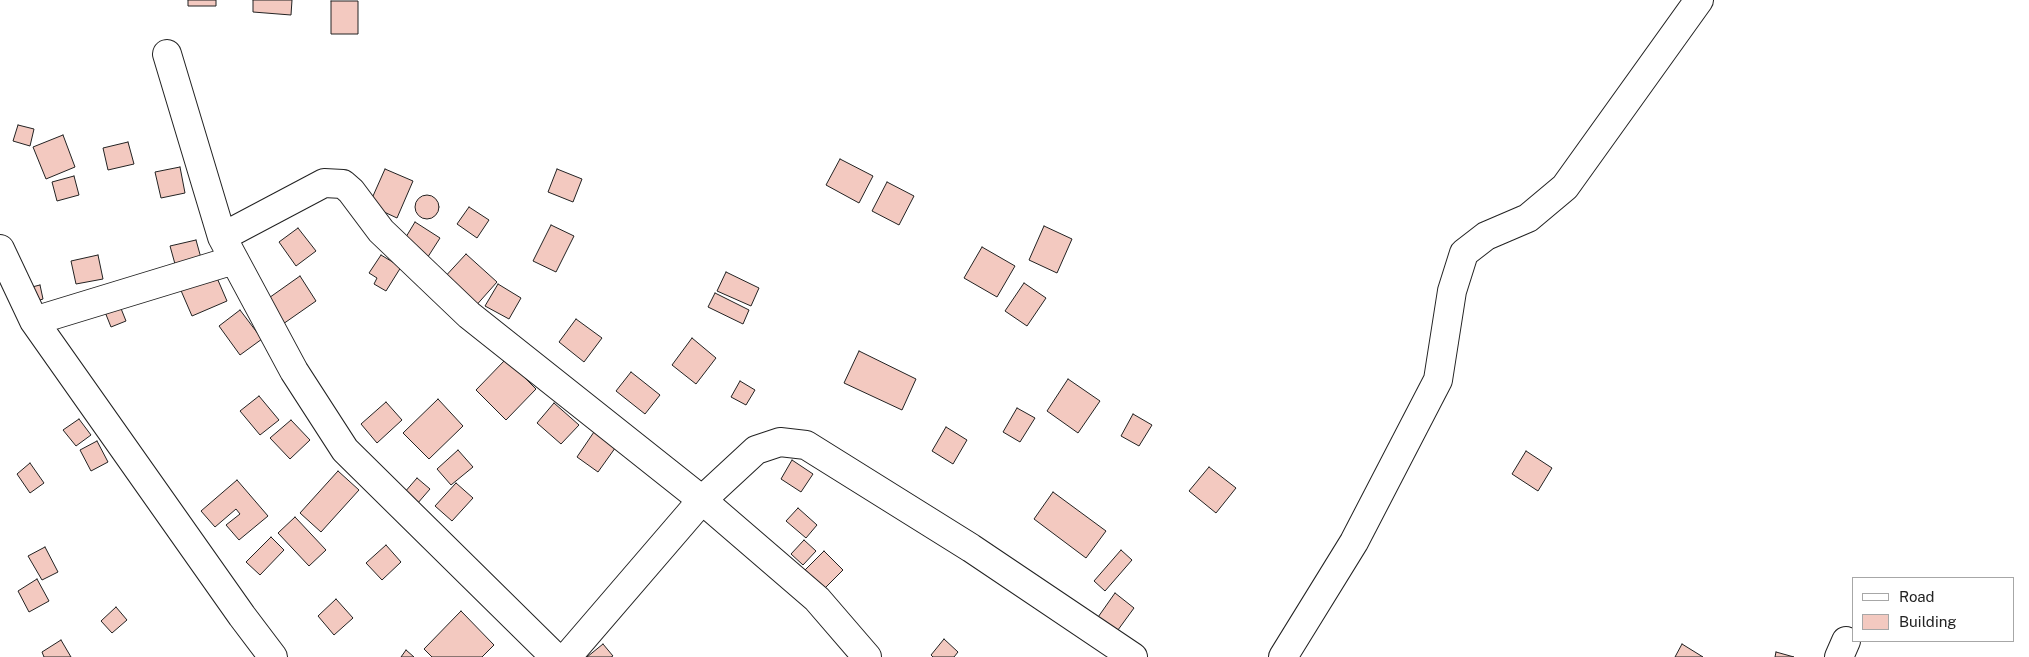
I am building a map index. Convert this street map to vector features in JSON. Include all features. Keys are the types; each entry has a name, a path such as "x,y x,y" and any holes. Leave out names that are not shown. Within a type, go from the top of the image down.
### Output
{"street":[{"path":"1283,657 1354,542 1438,380 1452,291 1464,253 1486,236 1528,218 1565,187 1699,0"},
{"path":"167,54 228,248 294,371 345,450 555,657"},
{"path":"34,321 228,248 324,184 343,184 351,191 381,231 469,315 702,500 818,599 867,657"},
{"path":"0,249 34,321 236,608 273,657"},
{"path":"567,657 702,500 756,450 780,442 806,445 971,548 1133,657"}],"building":[{"path":"188,0 216,0 216,6 188,6"},
{"path":"253,0 292,0 291,15 253,12"},
{"path":"331,1 358,1 358,34 331,34"},
{"path":"18,125 34,129 30,146 13,141"},
{"path":"63,135 75,167 46,179 33,147"},
{"path":"128,142 134,164 108,170 103,148"},
{"path":"840,159 873,176 859,203 826,185"},
{"path":"180,167 185,193 161,198 155,172"},
{"path":"385,169 413,181 397,218 369,205"},
{"path":"557,169 582,179 573,202 548,192"},
{"path":"74,176 79,195 57,201 52,182"},
{"path":"887,182 914,196 899,225 872,211"},
{"path":"427,195 432,196 438,202 438,212 432,218 427,219 422,218 416,212 415,207 416,202 422,196"},
{"path":"469,207 489,220 477,238 457,224"},
{"path":"415,222 440,238 424,263 400,247"},
{"path":"551,225 574,236 556,272 533,261"},
{"path":"1044,226 1072,239 1057,273 1029,260"},
{"path":"298,228 316,251 296,266 279,242"},
{"path":"196,240 201,258 175,264 170,246"},
{"path":"982,247 1015,266 997,297 964,278"},
{"path":"466,254 497,282 473,309 442,280"},
{"path":"98,255 103,279 76,284 71,261"},
{"path":"381,255 401,267 386,291 374,284 377,278 369,273"},
{"path":"214,271 227,301 192,316 179,286"},
{"path":"726,272 759,288 751,306 717,291"},
{"path":"300,276 316,301 283,324 266,300"},
{"path":"1024,283 1046,298 1027,326 1005,311"},
{"path":"498,284 521,298 509,319 485,306"},
{"path":"40,285 43,299 31,303 28,288"},
{"path":"715,293 749,310 743,324 708,307"},
{"path":"120,306 126,321 111,327 105,312"},
{"path":"240,310 262,339 240,355 219,326"},
{"path":"576,319 602,338 584,362 559,342"},
{"path":"692,338 716,358 696,384 672,365"},
{"path":"859,351 916,379 902,410 844,383"},
{"path":"506,359 536,389 506,420 476,390"},
{"path":"631,372 660,395 645,414 616,391"},
{"path":"1068,379 1100,401 1078,433 1047,411"},
{"path":"740,381 755,390 746,405 731,397"},
{"path":"259,396 279,420 260,435 240,411"},
{"path":"438,399 463,426 429,459 403,433"},
{"path":"386,402 402,420 377,443 361,424"},
{"path":"554,403 579,425 561,444 537,423"},
{"path":"1017,408 1035,418 1020,442 1003,432"},
{"path":"1133,414 1152,425 1139,446 1121,436"},
{"path":"79,419 91,435 76,446 63,430"},
{"path":"291,420 310,440 290,459 270,438"},
{"path":"946,427 967,440 953,464 932,451"},
{"path":"596,429 618,444 598,472 577,457"},
{"path":"97,441 108,462 91,471 80,450"},
{"path":"458,450 473,467 451,485 437,469"},
{"path":"1526,451 1552,468 1538,491 1512,474"},
{"path":"792,460 813,474 801,492 781,479"},
{"path":"30,463 44,483 30,493 17,474"},
{"path":"1209,467 1236,488 1216,513 1189,491"},
{"path":"338,471 359,490 321,532 300,513"},
{"path":"417,478 430,489 417,504 404,493"},
{"path":"237,480 268,516 239,540 226,525 240,514 236,509 215,527 201,511"},
{"path":"456,483 473,498 452,521 435,506"},
{"path":"1053,492 1106,531 1086,558 1034,519"},
{"path":"798,508 817,525 806,538 786,521"},
{"path":"295,517 326,550 309,566 278,533"},
{"path":"271,537 284,550 260,575 246,562"},
{"path":"804,540 816,551 803,565 791,554"},
{"path":"386,545 401,562 382,580 366,563"},
{"path":"45,547 58,572 42,580 28,556"},
{"path":"1121,550 1132,560 1105,591 1094,581"},
{"path":"824,551 843,570 824,589 805,570"},
{"path":"37,579 49,601 29,612 18,591"},
{"path":"1115,593 1134,608 1115,634 1096,620"},
{"path":"336,599 353,618 334,635 318,616"},
{"path":"116,607 127,620 112,633 101,621"},
{"path":"461,611 494,645 482,657 432,657 424,649"},
{"path":"944,639 958,652 954,657 933,657 931,655"},
{"path":"61,640 71,657 44,657 42,652"},
{"path":"603,644 613,656 587,657"},
{"path":"1682,644 1703,657 1675,657"},
{"path":"406,650 414,657 401,657"},
{"path":"1776,652 1794,657 1775,657"}]}
